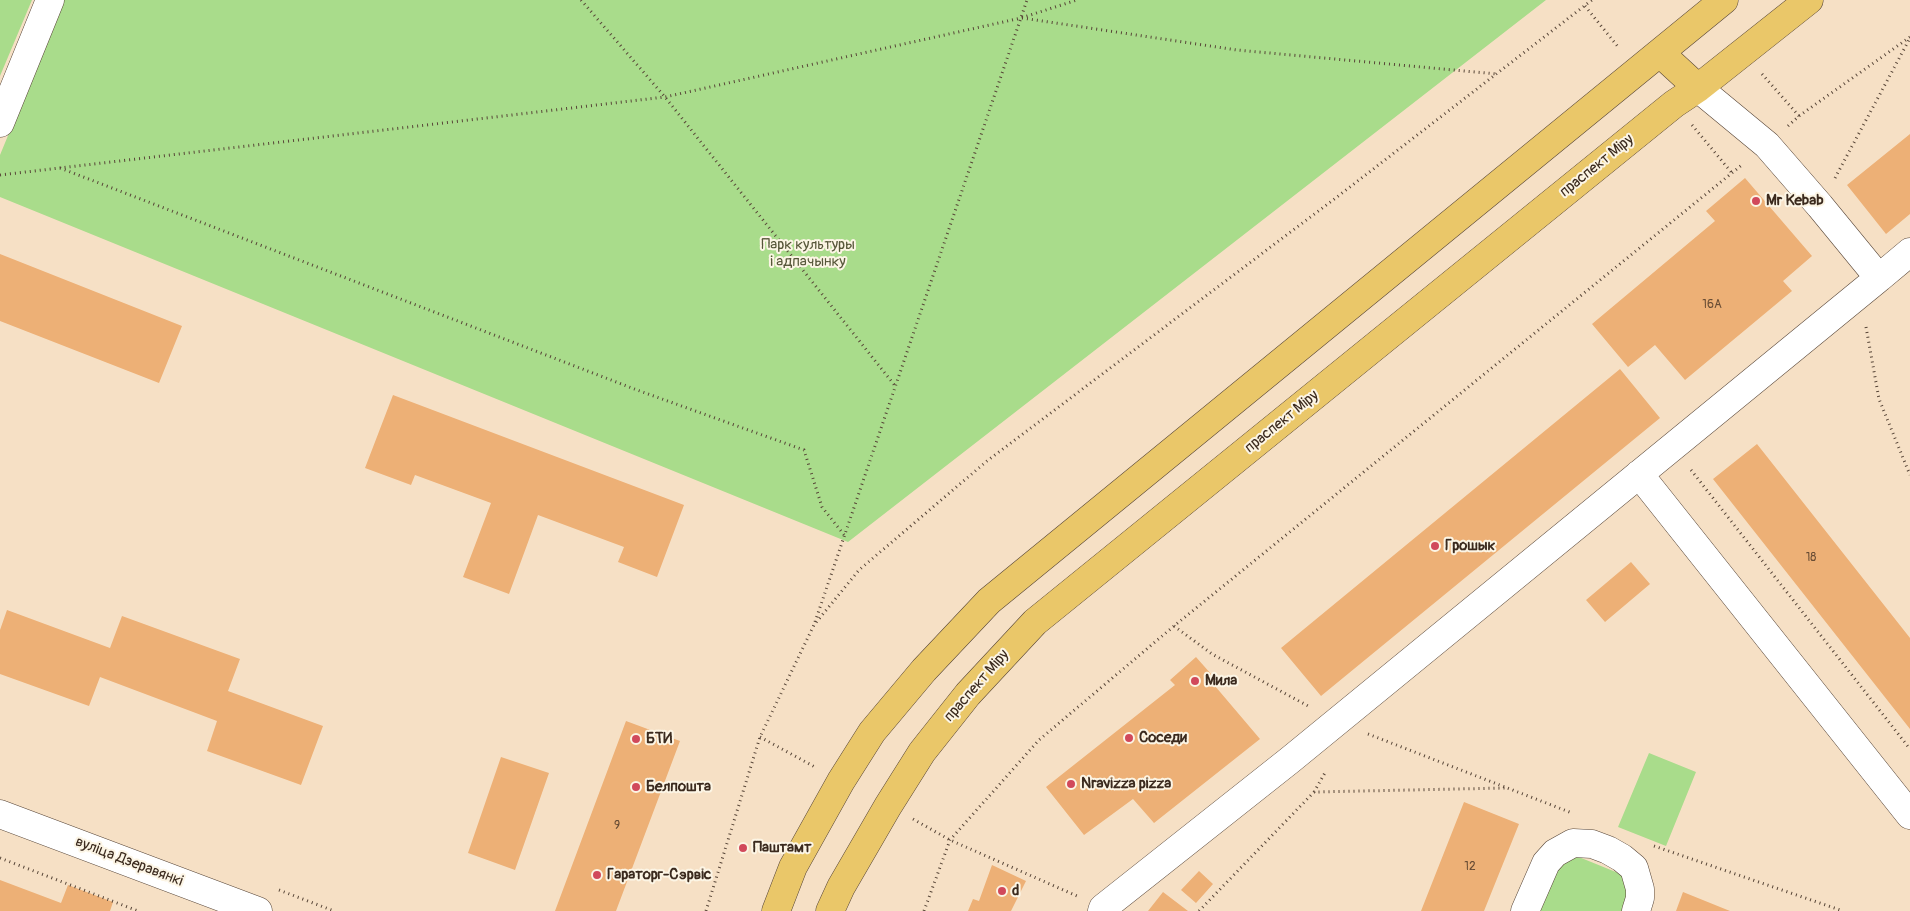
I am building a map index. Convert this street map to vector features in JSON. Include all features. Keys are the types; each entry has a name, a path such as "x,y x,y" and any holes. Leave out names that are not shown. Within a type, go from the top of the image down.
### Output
{"main road":[{"path":"776,911 793,867 841,781 872,732 924,670 990,601 1724,0"},
{"name":"праспект Міру","path":"830,911 855,862 922,752 968,694 1035,622 1674,104 1698,88 1809,0"},
{"path":"1660,53 1698,88"}],"street":[{"path":"0,123 50,0"},
{"path":"1698,88 1768,145 1879,278"},
{"path":"1102,909 1337,722 1879,278 1907,261"},
{"path":"1639,474 1910,815"},
{"name":"вуліца Дзеравянкі","path":"0,814 258,911"},
{"path":"1525,911 1546,863 1555,853 1573,843 1592,844 1608,850 1634,868 1640,889 1640,898 1636,911"}],"path":[{"path":"580,0 665,97 896,388"},
{"path":"706,911 760,737 814,625 1027,0"},
{"path":"0,175 665,97 1021,18 1077,0"},
{"path":"814,625 860,570 987,461 1592,0"},
{"path":"1021,18 1237,50 1497,74"},
{"path":"924,911 950,840 1039,740 1174,626 1768,145 1799,116 1910,37"},
{"path":"1820,206 1910,37"},
{"path":"59,168 628,386 804,450 822,508 845,536"},
{"path":"1866,326 1879,399 1910,475"},
{"path":"1689,467 1910,749"},
{"path":"1174,626 1212,654 1337,722 1581,817"},
{"path":"1199,911 1314,792 1508,788"},
{"path":"950,840 1102,909"},
{"path":"1654,845 1843,911"},
{"path":"0,858 138,911"}],"green space":[{"path":"0,0 32,0 0,76"},
{"name":"Парк культуры і адпачынку","path":"64,0 1546,0 848,542 0,197 0,155"},
{"path":"1649,753 1696,772 1666,846 1618,827"},
{"path":"1564,851 1638,881 1626,911 1540,911"}],"building":[{"path":"1910,134 1910,214 1886,234 1847,185"},
{"path":"1745,178 1812,256 1783,281 1792,291 1685,380 1655,345 1628,367 1592,324 1715,221 1706,211"},
{"path":"0,254 182,326 159,383 0,321"},
{"path":"1620,369 1660,418 1321,696 1281,648"},
{"path":"393,395 684,505 657,577 618,562 624,547 538,515 509,594 463,577 491,503 415,475 411,485 365,468"},
{"path":"1757,444 1910,638 1910,729 1713,479"},
{"path":"1631,562 1650,584 1605,622 1586,600"},
{"path":"7,610 110,648 122,616 240,659 228,691 323,726 301,785 207,751 217,721 100,677 89,706 0,674 0,630"},
{"path":"1196,657 1219,683 1215,686 1260,739 1154,823 1133,799 1084,835 1046,787 1175,685 1170,680"},
{"path":"626,721 680,741 616,911 555,911"},
{"path":"501,757 549,773 515,870 468,853"},
{"path":"1464,802 1519,824 1484,911 1421,911"},
{"name":"d","path":"992,865 1026,881 1011,911 968,911 973,899 979,901"},
{"path":"1199,871 1213,884 1196,903 1181,890"},
{"path":"0,880 61,903 68,885 113,902 110,911 0,911"},
{"path":"1163,892 1188,911 1148,911"},
{"path":"1683,892 1730,911 1676,911"}],"place":[{"name":"Mr Kebab","path":"1756,201"},
{"name":"Грошык","path":"1435,546"},
{"name":"Мила","path":"1195,681"},
{"name":"Соседи","path":"1129,738"},
{"name":"БТИ","path":"636,739"},
{"name":"Nravizza pizza","path":"1071,784"},
{"name":"Белпошта","path":"636,787"},
{"name":"Паштамт","path":"743,848"},
{"name":"Гараторг-Сэрвіс","path":"597,875"},
{"name":"d","path":"1002,891"}]}
